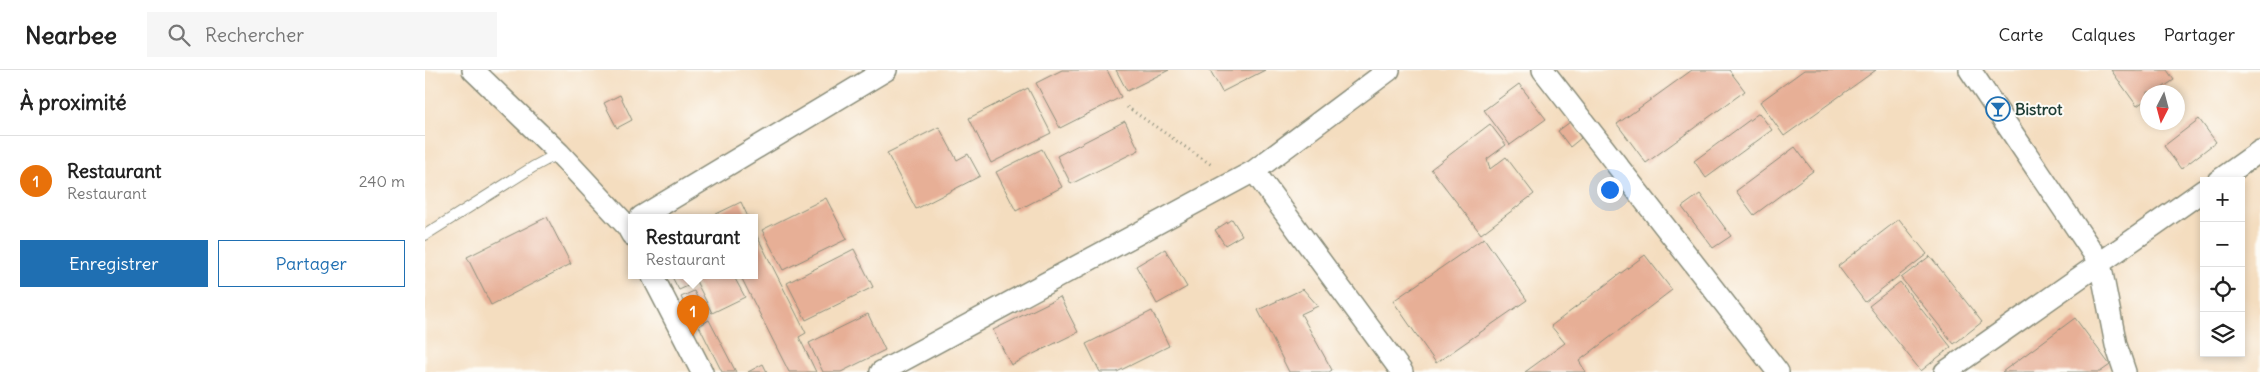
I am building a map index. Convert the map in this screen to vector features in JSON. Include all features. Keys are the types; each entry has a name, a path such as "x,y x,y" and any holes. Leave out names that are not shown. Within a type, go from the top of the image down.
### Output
{"street":[{"path":"473,70 628,220"},
{"path":"651,214 886,70"},
{"path":"881,372 1254,171 1389,70"},
{"path":"1543,70 1778,372"},
{"path":"1971,70 2100,263 2116,345 2125,372"},
{"path":"2224,177 2260,151"},
{"path":"1254,171 1402,372"},
{"path":"1945,372 2200,193"},
{"path":"654,279 701,372"}],"lane":[{"path":"425,235 533,167 559,153"}],"path":[{"path":"1127,107 1235,182"}],"building":[{"path":"1062,70 1107,70 1121,97 1060,128 1036,83"},
{"path":"1116,70 1169,70 1127,91"},
{"path":"1210,70 1265,70 1222,92"},
{"path":"1692,70 1729,70 1745,91 1646,163 1617,124"},
{"path":"1804,70 1876,70 1784,136 1760,102"},
{"path":"2111,70 2167,70 2174,80 2166,85 2140,85 2140,104 2137,106"},
{"path":"1519,84 1546,119 1510,145 1484,110"},
{"path":"1028,88 1051,133 991,163 969,118"},
{"path":"620,95 632,120 617,128 604,103"},
{"path":"1759,113 1772,130 1706,178 1694,161"},
{"path":"2199,119 2216,142 2181,169 2164,146"},
{"path":"1125,121 1139,150 1071,184 1057,156"},
{"path":"1570,122 1581,138 1570,147 1558,131"},
{"path":"1490,124 1506,145 1487,159 1490,169 1506,157 1534,194 1481,234 1431,169"},
{"path":"939,127 957,160 968,154 980,176 916,209 887,153"},
{"path":"1795,147 1813,171 1754,215 1736,191"},
{"path":"1042,149 1062,187 1016,211 996,172"},
{"path":"1700,194 1731,236 1713,248 1682,207"},
{"path":"826,198 847,239 783,270 762,230"},
{"path":"741,202 747,214 716,214"},
{"path":"547,217 571,264 491,305 467,257"},
{"path":"1232,219 1242,235 1225,245 1215,230"},
{"path":"1899,219 1927,254 1865,302 1838,266"},
{"path":"758,238 806,333 799,337 816,372 789,372 742,279 758,279"},
{"path":"1484,238 1527,300 1436,363 1393,301"},
{"path":"854,249 873,287 806,320 787,283"},
{"path":"1165,249 1187,287 1157,304 1136,266"},
{"path":"1645,255 1672,290 1579,361 1586,372 1525,372 1565,343 1551,326"},
{"path":"1930,256 1982,322 1954,344 1901,278"},
{"path":"673,279 686,279 690,285 679,290"},
{"path":"695,279 735,279 745,297 712,313"},
{"path":"1900,282 1951,347 1921,371 1869,306"},
{"path":"1303,289 1318,306 1301,314 1332,370 1329,372 1289,372 1258,310"},
{"path":"694,291 706,315 693,321 681,297"},
{"path":"1060,297 1078,332 1011,365 993,330"},
{"path":"1152,311 1169,346 1117,372 1100,372 1086,344"},
{"path":"868,314 885,350 841,372 823,372 809,343"},
{"path":"2075,318 2110,365 2100,372 2002,372"},
{"path":"709,320 736,372 722,372 699,326"},
{"path":"763,364 767,372 748,372"}],"place":[{"name":"Bistrot","path":"1998,109"},
{"name":"Restaurant","path":"693,336"}]}
